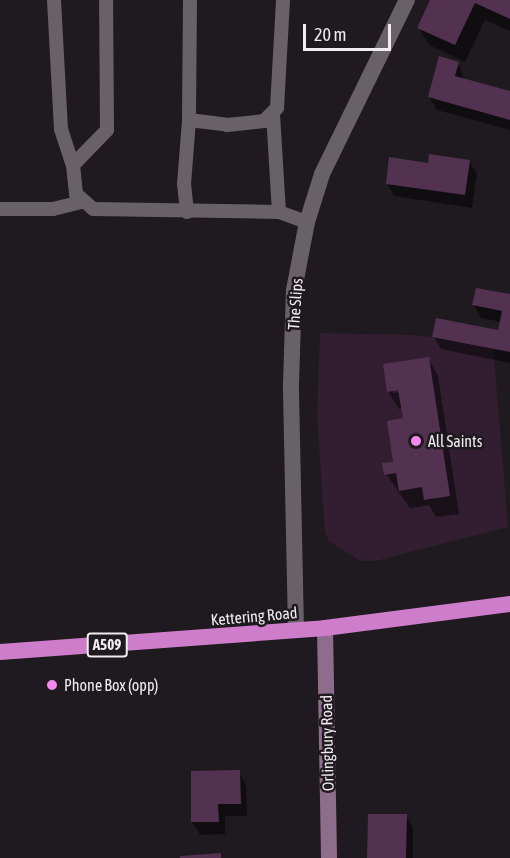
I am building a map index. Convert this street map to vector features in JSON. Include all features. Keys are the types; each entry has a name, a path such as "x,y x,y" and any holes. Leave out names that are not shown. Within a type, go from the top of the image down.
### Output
{"highway":[{"name":"Kettering Road","path":"0,652 325,628 510,604"}],"main road":[{"name":"Orlingbury Road","path":"325,628 329,858"}],"street":[{"name":"The Slips","path":"296,630 291,372 294,290 307,222 322,174 407,0"}],"lane":[{"path":"54,0 61,129 72,165 76,194 81,202 93,208 186,212 279,212 307,222"},
{"path":"72,165 107,130 106,0"},
{"path":"186,212 184,184 189,120 190,0"},
{"path":"279,212 273,114 280,98 283,0"},
{"path":"189,120 236,124 264,121 273,114"},
{"path":"0,209 53,210 81,202"}],"shaded area":[{"path":"320,333 415,335 493,345 508,527 375,561 360,561 329,541 325,533 317,416"}],"building":[{"path":"430,0 510,0 510,19 475,3 455,45 417,28"},
{"path":"439,56 459,62 455,76 510,91 510,120 428,97"},
{"path":"429,154 470,160 465,195 386,184 389,157 428,163"},
{"path":"476,288 510,294 510,352 432,337 436,318 498,330 502,311 472,305"},
{"name":"All Saints","path":"429,357 450,496 424,500 422,487 399,491 396,473 384,475 382,463 393,462 387,421 403,418 398,390 387,392 383,364"},
{"path":"240,770 241,804 218,804 219,822 191,822 191,771"},
{"path":"368,814 407,814 406,858 367,858"},
{"path":"221,853 221,858 180,858 180,856"}],"place":[{"name":"All Saints","path":"416,441"},
{"name":"Phone Box (opp)","path":"52,685"}]}
